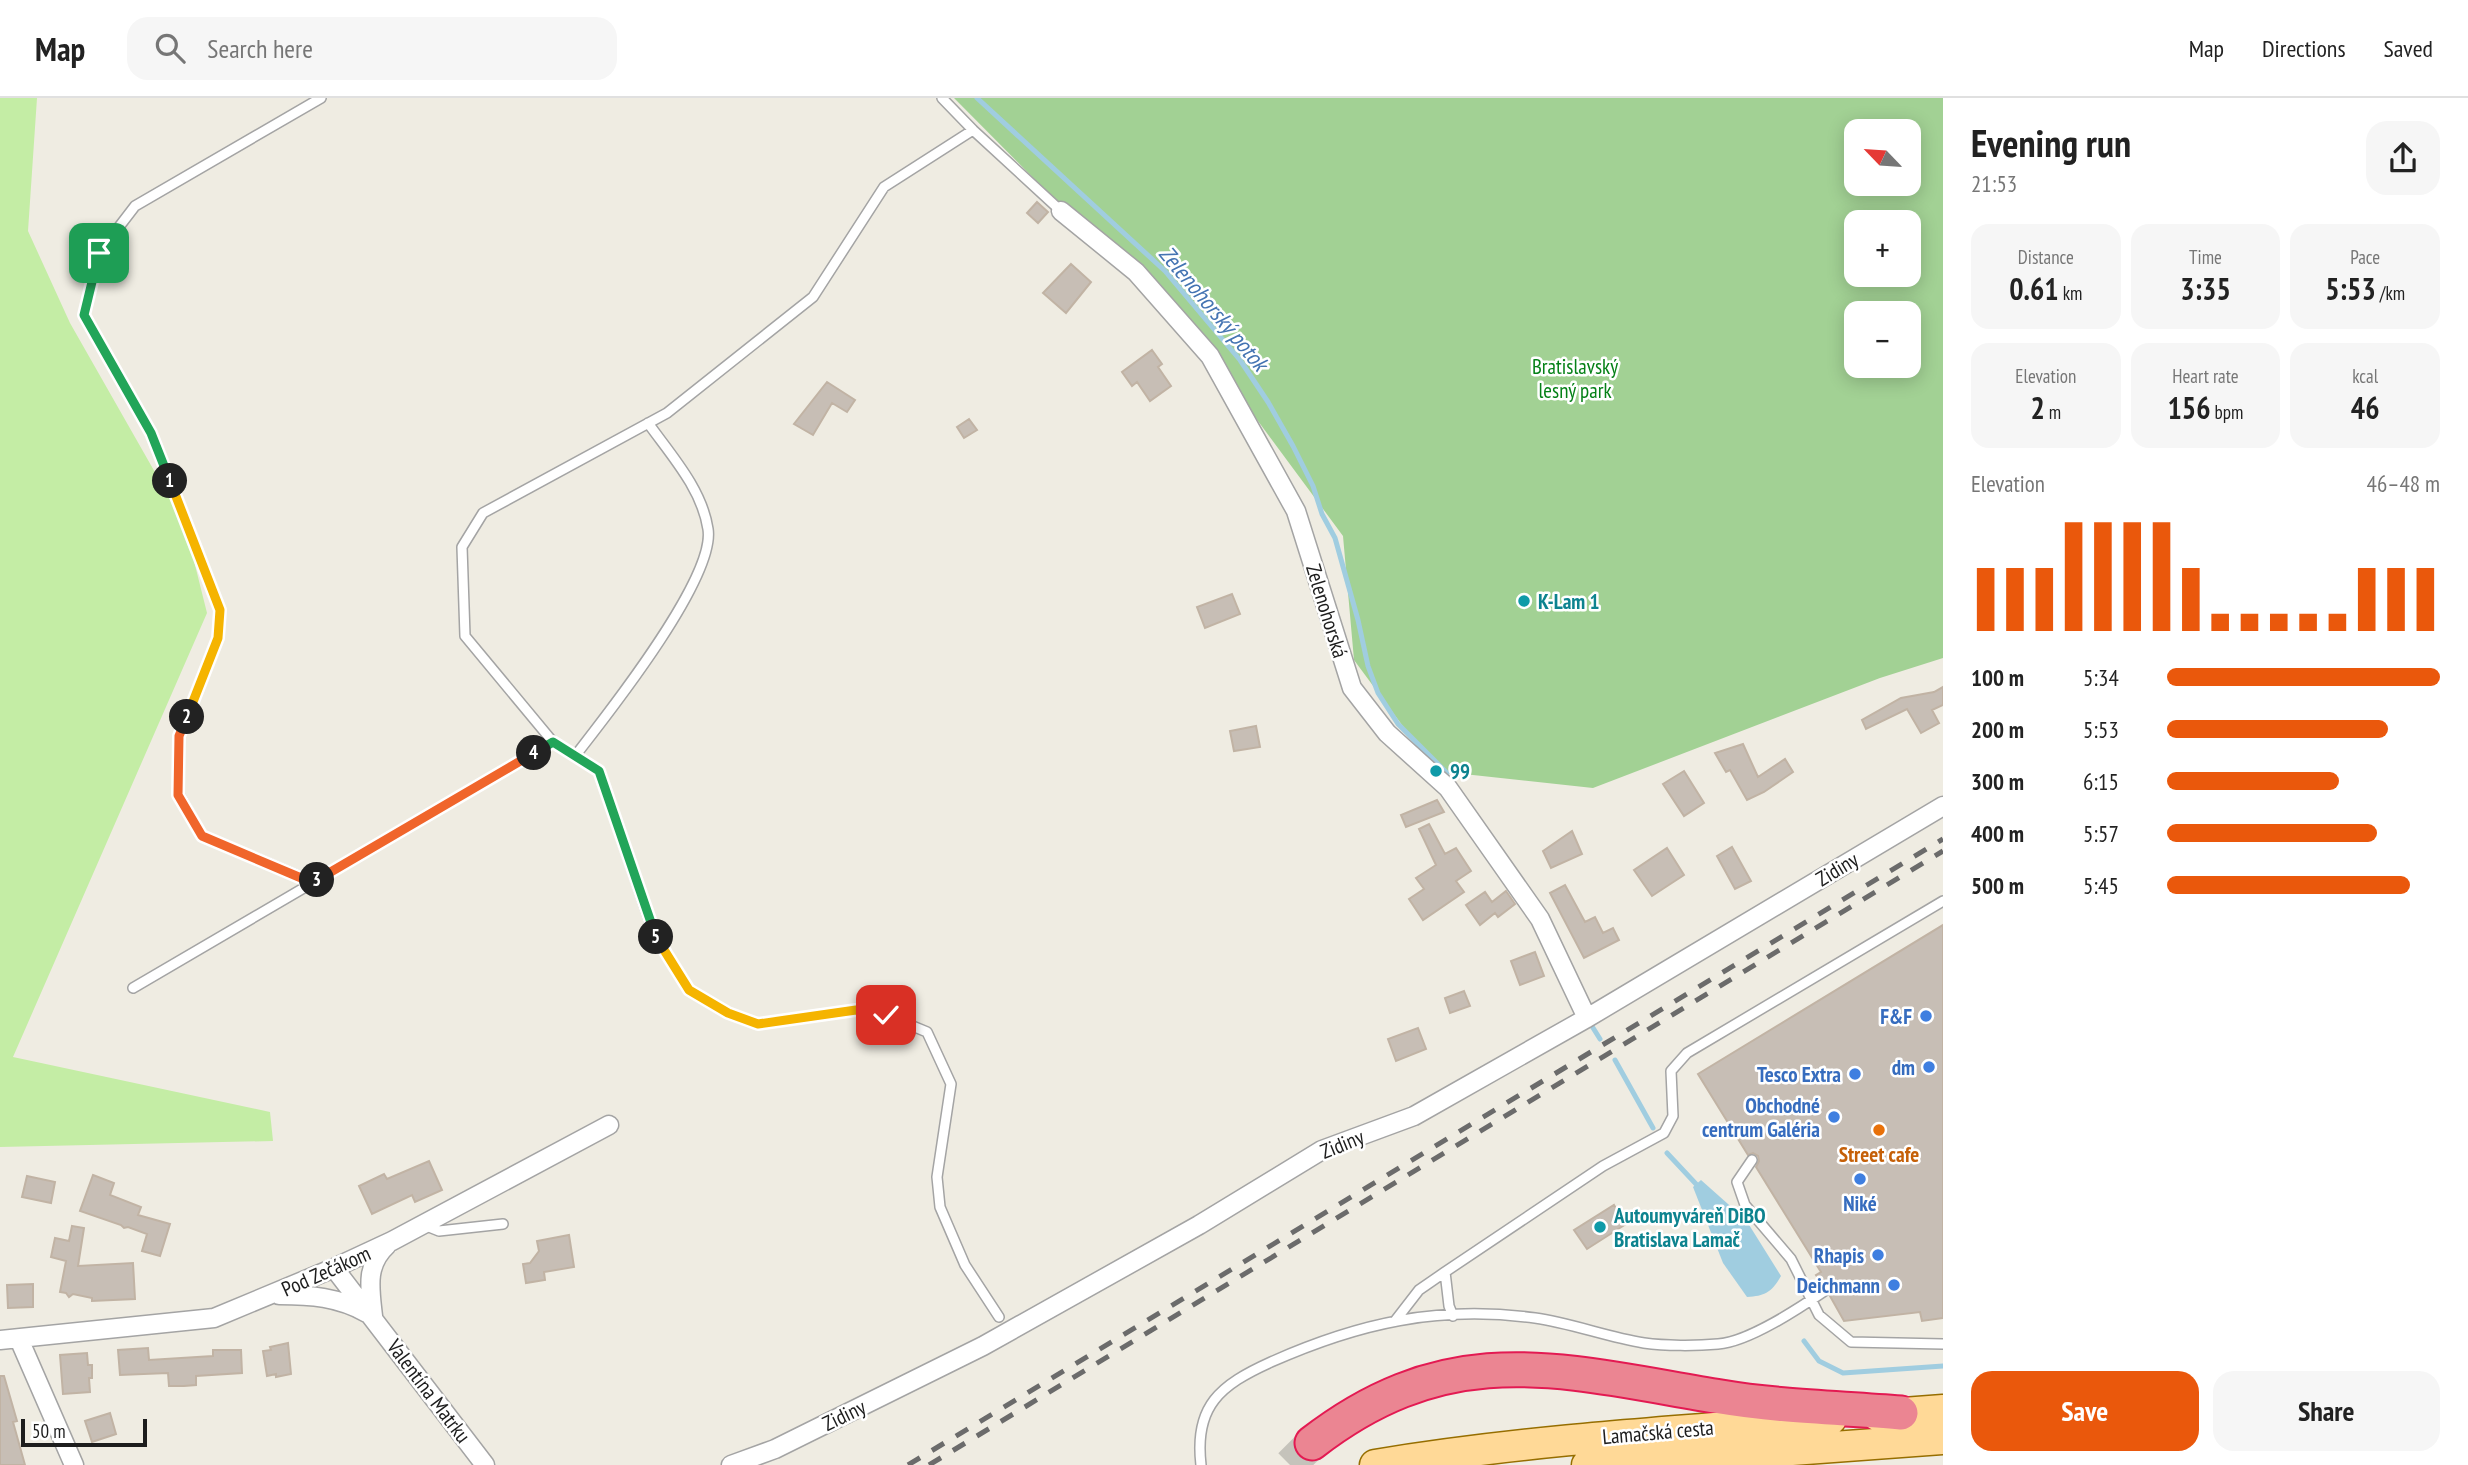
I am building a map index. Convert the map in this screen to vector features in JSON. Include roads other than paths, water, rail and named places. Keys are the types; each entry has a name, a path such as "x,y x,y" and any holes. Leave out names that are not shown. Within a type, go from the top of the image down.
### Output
{"highway":[{"path":"1312,1443 1347,1417 1395,1393 1450,1375 1505,1369 1544,1369 1612,1378 1724,1398 1901,1413"}],"main road":[{"name":"Lamačská cesta","path":"1375,1465 1531,1443 1943,1410"},
{"name":"Lamačská cesta","path":"1587,1465 1943,1439"}],"street":[{"name":"Zelenohorská","path":"1061,211 1136,272 1210,356 1296,511 1352,688 1387,733 1448,788 1539,919 1587,1018"},
{"name":"Zidiny","path":"731,1465 775,1449 984,1346 1199,1225 1322,1150 1414,1116 1587,1018 1943,806"},
{"name":"Pod Zečákom","path":"0,1340 214,1318 392,1241 608,1125"},
{"path":"373,1316 370,1271 382,1250 392,1241"},
{"name":"Valentína Matrku","path":"334,1268 485,1465"},
{"name":"Valentína Matrku","path":"272,1295 307,1295 340,1300 373,1316"},
{"path":"19,1339 74,1465"}],"lane":[{"path":"313,883 202,836 178,795 179,736 218,638 220,610 151,433 84,315 99,253 135,206 321,98"},
{"path":"942,98 1061,211"},
{"path":"973,130 884,187 813,297 667,413 483,513 462,547 465,636 553,742 599,771 653,931 689,990 728,1013 758,1024 856,1010 886,1015 927,1032 942,1059 951,1084 937,1177 940,1207 965,1265 999,1318"},
{"path":"575,756 629,686 700,573 709,531 695,489 648,423"},
{"path":"133,988 553,742"},
{"path":"1395,1321 1419,1290 1603,1166 1664,1133 1673,1116 1671,1071 1687,1053 1943,901"},
{"path":"1752,1160 1737,1182 1745,1205 1791,1259 1819,1315 1851,1342 1943,1344"},
{"path":"424,1225 439,1231 503,1224"},
{"path":"1445,1272 1453,1315"},
{"path":"1201,1465 1198,1442 1200,1426 1210,1404 1224,1389 1264,1366 1313,1344 1352,1331 1424,1316 1498,1315 1537,1319 1646,1343 1721,1344 1767,1327 1826,1290"}],"water":[{"path":"1701,1180 1746,1220 1781,1276 1767,1292 1747,1297 1723,1263 1693,1187"}],"waterway":[{"name":"Zelenohorský potok","path":"977,98 1165,271 1240,360 1293,446 1335,538 1368,666 1378,693 1398,724 1447,773"},
{"name":"Zelenohorský potok","path":"1590,1023 1600,1039"},
{"name":"Zelenohorský potok","path":"1615,1060 1653,1128"},
{"name":"Zelenohorský potok","path":"1667,1153 1696,1184"},
{"path":"1804,1341 1819,1361 1843,1373 1943,1366"}],"tunnel":[{"path":"1290,1465 1312,1443"}],"railway":[{"path":"908,1465 1943,839"},
{"path":"929,1465 1943,851"}],"place":[{"name":"K-Lam 1","path":"1524,601"},
{"name":"99","path":"1436,771"},
{"name":"F&F","path":"1926,1016"},
{"name":"dm","path":"1929,1067"},
{"name":"Tesco Extra","path":"1855,1074"},
{"name":"Obchodné centrum Galéria","path":"1834,1117"},
{"name":"Street cafe","path":"1879,1130"},
{"name":"Niké","path":"1860,1179"},
{"name":"Autoumyváreň DiBO Bratislava Lamač","path":"1600,1227"},
{"name":"Rhapis","path":"1878,1255"},
{"name":"Deichmann","path":"1894,1285"}],"park label":[{"name":"Bratislavský lesný park","path":"1575,378"}]}
